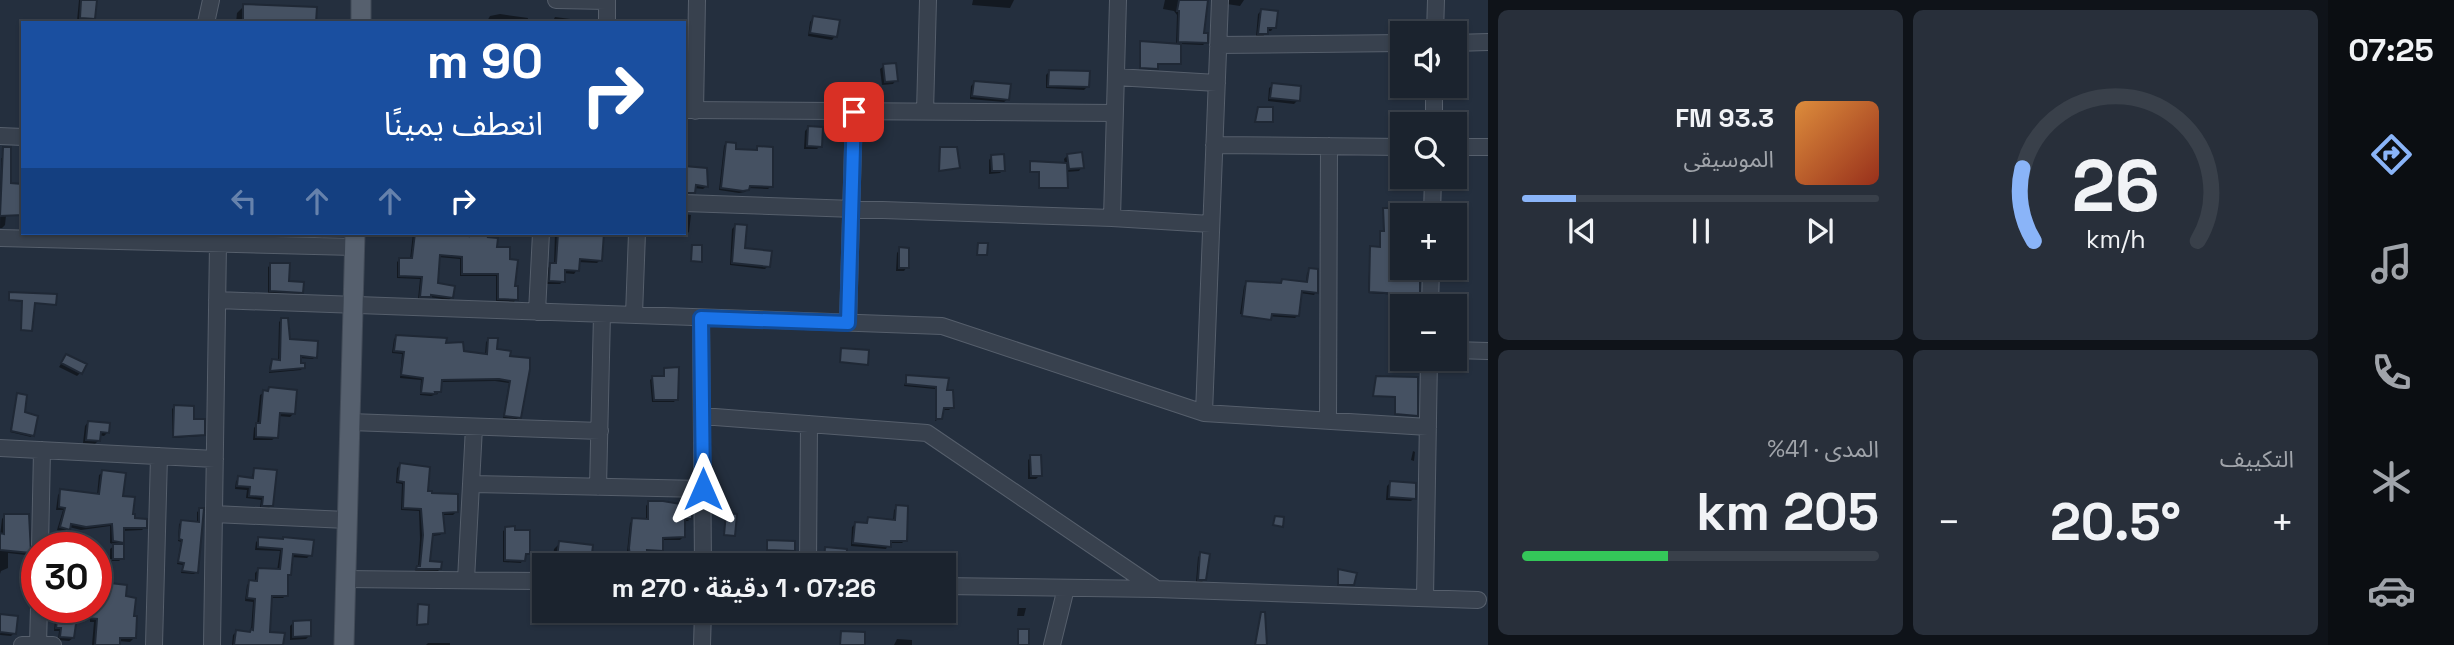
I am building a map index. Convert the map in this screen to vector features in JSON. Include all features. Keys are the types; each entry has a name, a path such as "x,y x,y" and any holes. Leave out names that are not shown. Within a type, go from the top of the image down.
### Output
{"main road":[{"path":"361,0 361,21"},
{"path":"344,645 355,240"}],"street":[{"path":"206,21 211,0"},
{"path":"556,0 607,1 607,21"},
{"path":"697,0 690,111 1115,113"},
{"path":"925,112 928,0"},
{"path":"1112,218 1118,0"},
{"path":"1204,413 1220,0"},
{"path":"1435,21 1436,0"},
{"path":"1467,43 1488,42"},
{"path":"1218,45 1390,43"},
{"path":"1116,77 1217,83"},
{"path":"848,323 854,112"},
{"path":"0,136 21,136"},
{"path":"1214,145 1390,147"},
{"path":"1328,421 1329,146"},
{"path":"1467,147 1488,147"},
{"path":"686,203 1211,224"},
{"path":"537,312 541,235"},
{"path":"634,315 638,235"},
{"path":"0,238 154,237 218,244 355,240"},
{"path":"212,645 218,244"},
{"path":"217,300 942,326 1204,413 1428,427"},
{"path":"598,487 603,314"},
{"path":"701,318 703,553"},
{"path":"1467,350 1488,351"},
{"path":"1425,598 1429,371"},
{"path":"702,416 927,433 1156,589"},
{"path":"350,422 600,431"},
{"path":"808,553 809,424"},
{"path":"466,580 474,427"},
{"path":"0,448 215,458"},
{"path":"40,532 42,450"},
{"path":"154,645 159,456"},
{"path":"472,484 703,489"},
{"path":"214,514 347,520"},
{"path":"345,579 532,581"},
{"path":"956,586 1156,589 1478,600"},
{"path":"1052,645 1066,588"},
{"path":"38,645 39,623"},
{"path":"702,645 703,623"},
{"path":"22,645 53,645"}],"building":[{"path":"81,0 97,0 95,19 80,18"},
{"path":"1179,0 1208,0 1204,33 1208,33 1208,43 1178,42"},
{"path":"243,4 317,7 316,21 243,21"},
{"path":"1261,9 1278,11 1276,28 1268,28 1268,34 1258,34"},
{"path":"813,16 840,20 837,37 810,33"},
{"path":"1140,41 1181,44 1181,64 1158,64 1158,69 1140,68"},
{"path":"896,63 898,81 885,82 883,64"},
{"path":"1049,70 1090,71 1089,87 1048,86"},
{"path":"974,81 1011,84 1009,100 972,96"},
{"path":"1272,83 1301,86 1300,101 1270,98"},
{"path":"1258,107 1273,107 1273,122 1255,122"},
{"path":"808,126 823,127 822,147 807,146"},
{"path":"726,142 736,143 736,149 757,150 757,146 773,147 773,187 750,186 749,190 743,191 721,188"},
{"path":"3,147 11,147 11,183 21,184 21,215 0,216"},
{"path":"940,147 957,147 960,168 939,171"},
{"path":"1082,152 1084,168 1069,169 1067,154"},
{"path":"1004,154 1005,171 992,171 991,155"},
{"path":"1030,161 1067,163 1068,188 1039,188 1039,172 1030,172"},
{"path":"686,166 707,168 708,187 696,185 695,193 686,193"},
{"path":"1383,208 1390,208 1390,280 1420,280 1420,294 1369,292 1370,246 1380,247 1380,231 1384,231"},
{"path":"735,224 747,225 745,248 772,251 770,267 732,263"},
{"path":"415,235 488,235 498,238 497,247 510,247 510,259 518,260 515,286 518,286 518,300 498,299 498,274 462,274 462,257 440,255 438,283 455,286 453,298 431,295 420,297 422,277 399,276 399,258 412,258"},
{"path":"558,235 604,235 602,261 580,259 579,271 565,270 565,282 549,281 550,263 556,263"},
{"path":"978,243 988,243 987,255 977,255"},
{"path":"692,245 702,245 702,262 691,261"},
{"path":"899,247 909,248 909,268 899,268"},
{"path":"270,263 290,263 289,281 304,282 303,293 270,291"},
{"path":"1309,268 1318,269 1318,293 1302,291 1299,316 1272,314 1271,320 1242,316 1246,281 1281,283 1282,279 1307,282"},
{"path":"9,292 57,294 56,305 35,303 32,331 21,330 22,301 9,300"},
{"path":"281,318 288,318 290,339 318,341 317,358 301,356 301,363 305,363 305,368 270,371 272,359 280,360"},
{"path":"396,335 447,338 446,343 463,342 464,351 487,354 488,338 498,338 497,349 511,351 510,356 530,358 521,418 504,416 510,381 442,380 441,392 421,393 423,378 401,375 404,352 394,351"},
{"path":"841,348 869,350 868,365 840,362"},
{"path":"66,354 87,364 82,374 61,363"},
{"path":"679,367 678,400 654,400 652,376 664,376 664,368"},
{"path":"906,375 949,378 947,390 953,390 954,408 944,408 942,419 936,419 936,387 906,384"},
{"path":"1376,376 1418,377 1418,416 1395,414 1395,397 1373,396"},
{"path":"269,387 297,390 295,414 280,413 278,438 256,437 263,390 268,391"},
{"path":"17,393 27,395 25,412 38,416 34,436 11,431"},
{"path":"174,405 194,406 194,419 205,419 205,435 173,437"},
{"path":"88,421 110,423 109,433 101,432 100,441 86,440"},
{"path":"1030,455 1041,455 1042,476 1031,476"},
{"path":"400,463 430,467 428,491 458,494 458,512 443,513 445,533 433,534 430,561 442,562 441,569 416,569 420,566 423,535 421,509 403,508 404,482 398,481"},
{"path":"254,468 277,470 273,506 262,506 263,497 249,496 250,487 237,486 238,476 253,478"},
{"path":"102,470 126,473 123,496 135,497 135,518 147,519 147,528 124,528 124,543 113,541 112,524 86,527 71,524 70,530 60,527 65,508 59,507 60,489 99,494"},
{"path":"1390,481 1416,483 1416,499 1389,497"},
{"path":"648,501 692,506 692,519 685,519 685,537 663,538 663,551 630,553 632,518 648,519"},
{"path":"896,505 908,506 907,541 891,541 891,547 853,543 855,522 867,523 868,517 895,520"},
{"path":"199,508 204,508 198,573 182,571 184,563 178,562 182,540 179,539 181,520 199,522"},
{"path":"726,513 737,514 735,536 724,535"},
{"path":"4,514 29,514 30,532 21,532 21,552 0,550 0,533 4,534"},
{"path":"1275,516 1284,517 1283,527 1273,525"},
{"path":"515,526 515,530 530,530 530,554 526,554 525,561 505,560 505,527"},
{"path":"258,537 314,540 312,556 293,554 291,575 288,575 288,596 272,596 270,632 285,633 283,645 234,645 236,630 253,630 255,599 247,598 249,580 257,581 258,568 280,569 282,549 258,547"},
{"path":"767,540 795,541 795,551 767,550"},
{"path":"559,541 593,545 592,553 558,553"},
{"path":"113,544 124,544 124,559 113,559"},
{"path":"825,547 847,549 847,553 825,553"},
{"path":"1200,552 1210,554 1206,580 1198,580"},
{"path":"1338,569 1357,573 1354,585 1338,585"},
{"path":"112,583 127,585 126,596 136,598 136,638 120,638 120,645 95,645 97,623 112,623"},
{"path":"418,604 429,605 428,624 417,625"},
{"path":"1261,612 1265,612 1267,645 1255,645"},
{"path":"0,614 18,616 16,634 0,632"},
{"path":"311,620 311,636 293,637 293,621"},
{"path":"57,623 76,623 74,638 60,637 61,628 56,628"},
{"path":"1018,629 1029,629 1029,645 1018,645"},
{"path":"841,631 865,632 865,645 840,645"}],"route":[{"path":"703,489 701,318 848,323 854,112"}]}
